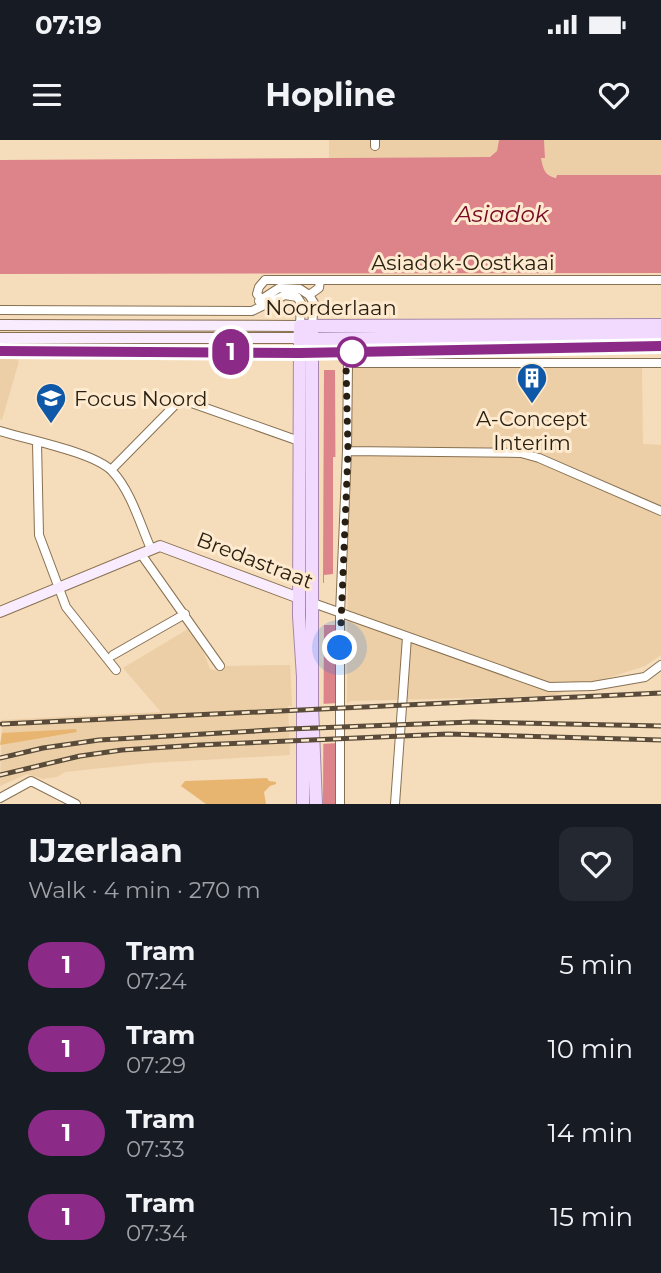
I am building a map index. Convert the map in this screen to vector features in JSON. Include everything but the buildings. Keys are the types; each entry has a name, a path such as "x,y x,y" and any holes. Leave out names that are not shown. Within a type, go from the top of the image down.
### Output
{"main road":[{"name":"Noorderlaan","path":"0,325 306,332 661,334"},
{"name":"Noorderlaan","path":"0,338 661,325"},
{"path":"303,804 303,677 296,440 306,332"},
{"path":"306,332 316,804"},
{"name":"Bredastraat","path":"146,552 160,546 169,548 313,603"},
{"path":"0,612 146,552"}],"street":[{"path":"309,295 319,288 320,279"},
{"name":"Asiadok-Oostkaai","path":"263,302 257,294 265,280 661,280"},
{"path":"263,302 279,288 300,289 309,295 314,303 306,332"},
{"path":"0,310 243,310 285,295 297,297 301,303 306,332"},
{"path":"340,804 340,613 348,451 348,363 661,363"},
{"path":"111,470 178,402 189,401 296,440"},
{"path":"0,431 96,460 111,470 124,488 146,552 220,666"},
{"path":"37,442 39,536 66,607 117,670"},
{"path":"348,451 521,453 539,458 661,511"},
{"name":"Bredastraat","path":"313,603 549,687 593,686 645,677 661,665"},
{"path":"113,655 185,614"},
{"path":"395,804 407,637"},
{"path":"0,798 31,780 76,804"}],"shaded area":[{"path":"329,140 499,140 497,151 490,157 329,158"},
{"path":"544,140 661,140 661,175 551,177 543,170 541,158 545,157"},
{"path":"0,353 20,353 2,420 0,419"},
{"path":"349,365 642,368 643,444 661,445 661,655 645,666 551,696 347,703"},
{"path":"188,629 202,648 210,669 218,671 223,666 290,665 290,755 150,763 65,772 57,777 43,779 27,774 0,786 2,720 161,712 123,668"},
{"path":"76,729 77,732 0,745 2,733"},
{"path":"267,778 276,784 264,792 266,804 206,804 181,786 185,781"}],"water":[{"name":"Asiadok","path":"499,140 544,140 545,158 541,158 543,165 547,174 556,178 557,175 661,175 661,273 0,274 0,160 490,157 497,151"},
{"path":"324,370 335,370 336,582 323,583"},
{"path":"324,625 335,625 335,804 323,804"}],"pier":[{"path":"333,457 336,457 336,525 339,526 339,558 336,558 338,584 324,583 324,575 333,574"},
{"path":"339,703 339,743 320,744 320,704"}],"tram line":[{"path":"0,348 300,349 661,341"},
{"name":"1","path":"0,351 300,353 661,346"}],"railway":[{"path":"2,724 661,693"},
{"path":"0,758 43,748 99,740 289,729 472,722 661,726"},
{"path":"0,775 80,756 122,750 199,745 448,734 661,740"}],"place":[{"name":"A-Concept Interim","path":"532,405"},
{"name":"Focus Noord","path":"51,425"}],"route":[{"path":"340,648 348,451 346,365 351,362 352,352"}]}
